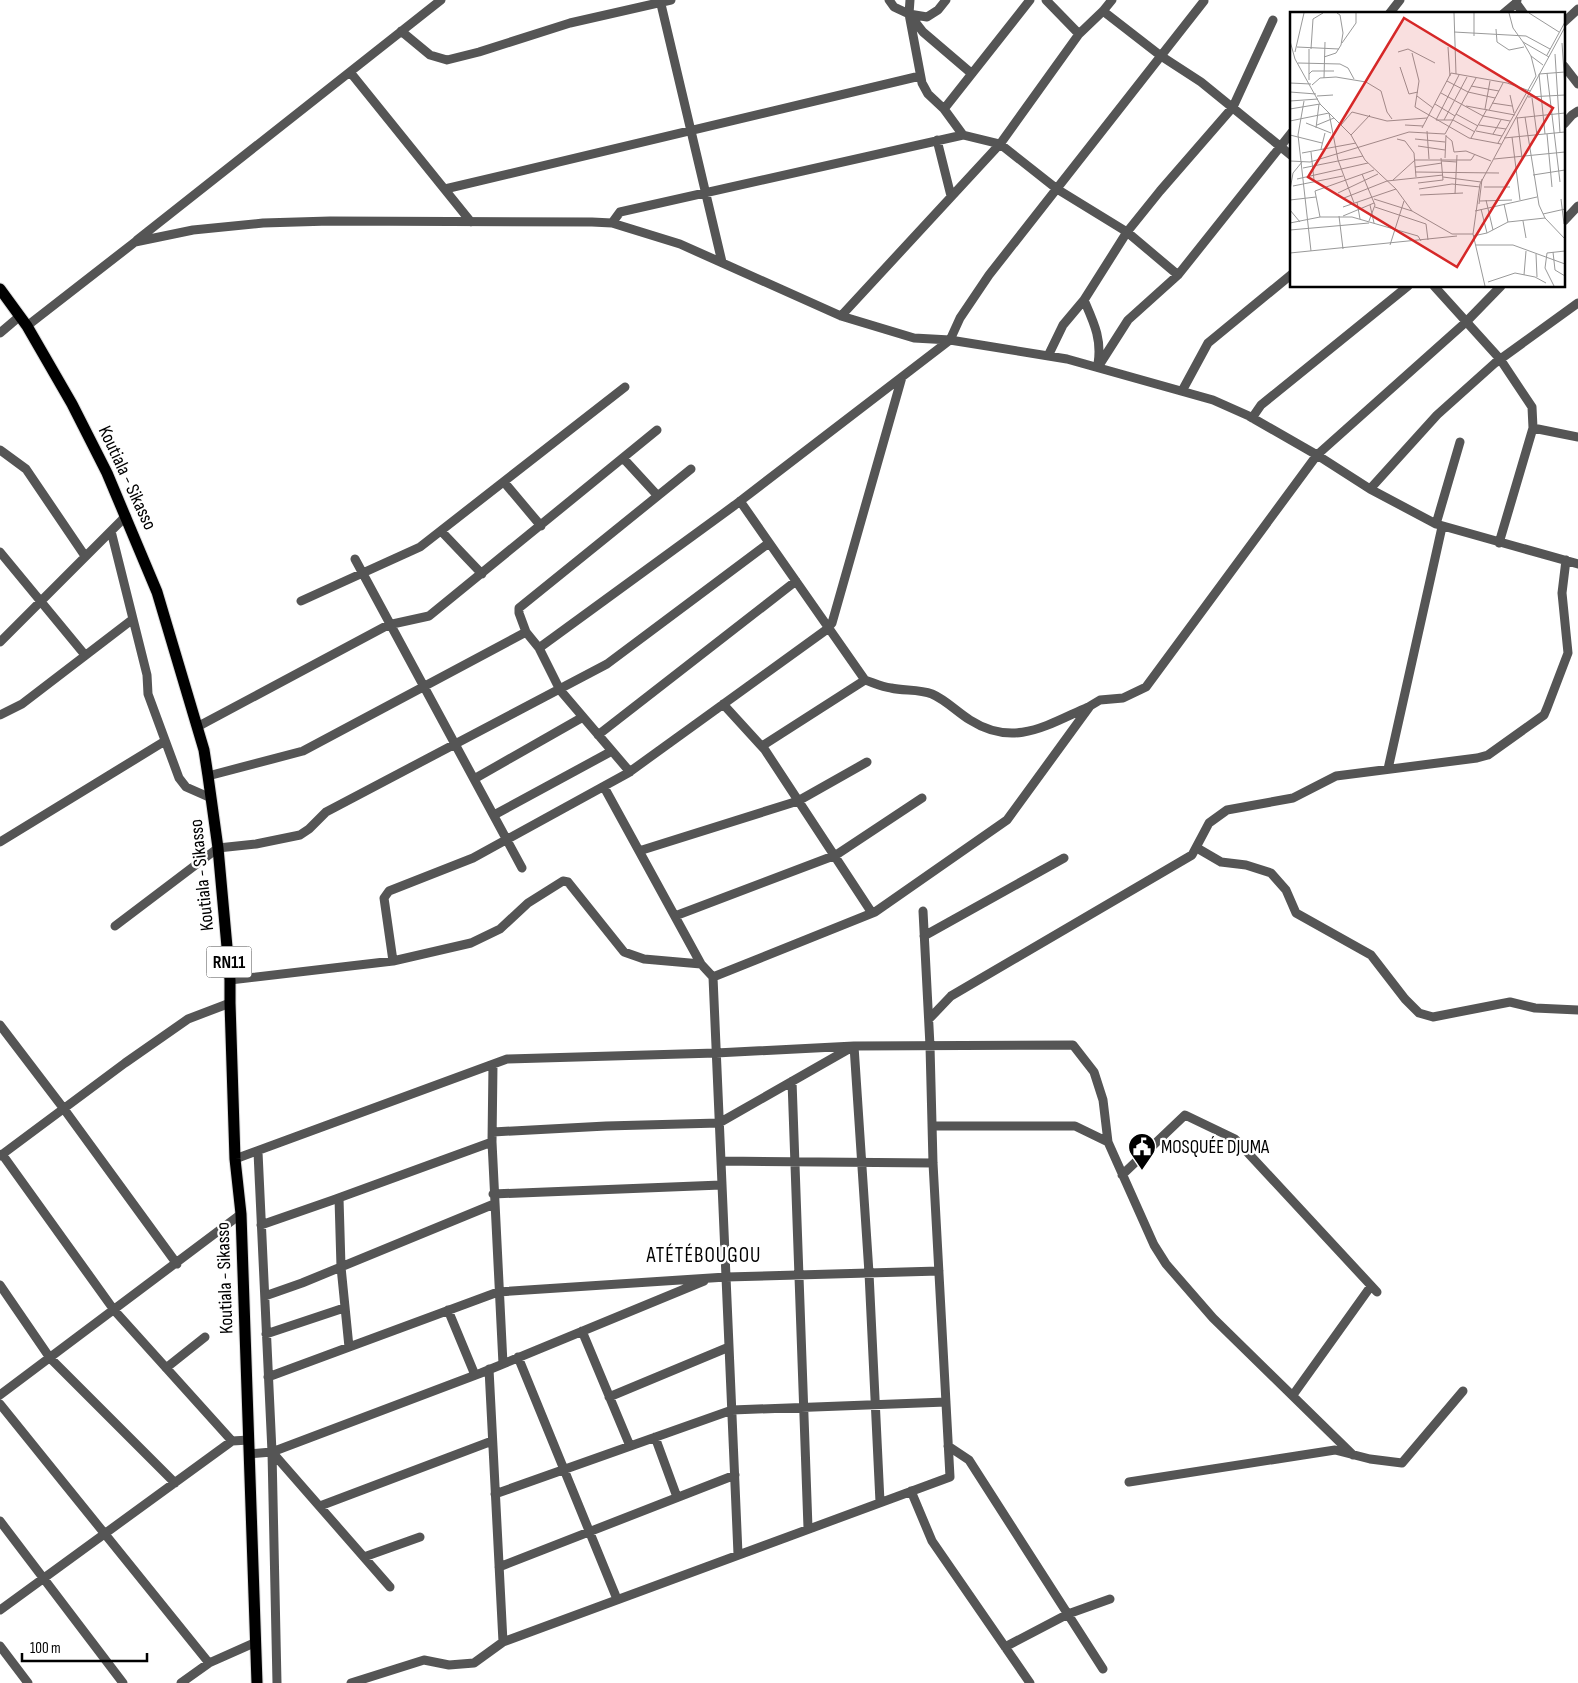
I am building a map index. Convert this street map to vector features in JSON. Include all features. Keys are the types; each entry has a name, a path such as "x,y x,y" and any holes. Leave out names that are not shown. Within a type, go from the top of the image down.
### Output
{"main road":[{"name":"Koutiala - Sikasso","path":"0,289 27,326 72,404 126,516 157,592 204,750 218,848 230,980 235,1160 241,1214 257,1683"}],"street":[{"path":"27,326 441,0"},
{"path":"401,31 430,55 447,60 570,23 671,0"},
{"path":"889,0 894,7 909,14 927,18 938,10 946,0"},
{"path":"910,0 909,14 922,83 928,94 944,109 963,134"},
{"path":"944,109 1030,0"},
{"path":"1046,0 1080,34"},
{"path":"841,316 1000,144 1080,34 1112,0"},
{"path":"1390,12 1400,0"},
{"path":"660,1 722,262"},
{"path":"539,648 740,501 950,340 960,318 989,275 1204,1"},
{"path":"1505,12 1516,1 1523,12"},
{"path":"1566,20 1578,9"},
{"path":"1103,11 1161,56 1201,82 1290,154"},
{"path":"909,14 924,32 971,73"},
{"path":"1048,356 1063,325 1084,300 1127,232 1233,107 1273,20"},
{"path":"1566,69 1578,84"},
{"path":"350,72 471,222"},
{"path":"445,189 920,76"},
{"path":"1566,122 1578,111"},
{"path":"612,223 620,212 963,134 1000,144 1057,189 1127,232 1178,275"},
{"path":"1098,367 1128,320 1178,275 1290,134"},
{"path":"937,140 951,196"},
{"path":"1566,219 1578,206"},
{"path":"135,242 193,230 263,223 330,221 612,223 680,244 841,316 914,338 950,340 1048,356 1098,367 1213,400 1252,418 1317,455 1370,489 1439,525 1578,564"},
{"path":"1182,392 1208,343 1290,276"},
{"path":"1252,418 1261,405 1406,288"},
{"path":"1436,288 1500,359 1532,407 1533,428 1499,543"},
{"path":"740,501 865,680 891,688 926,692 934,695 970,720 998,732 1029,732 1040,729 1100,700 1123,698 1146,687 1317,455 1466,322 1499,288"},
{"path":"1084,300 1101,349 1098,367"},
{"path":"1370,489 1437,415 1500,359 1578,303"},
{"path":"0,333 20,316"},
{"path":"393,961 384,898 389,891 473,858 630,772 828,628 832,623 902,377"},
{"path":"302,601 420,547 625,387"},
{"path":"1533,428 1578,437"},
{"path":"197,727 391,625 430,616 657,430"},
{"path":"1388,769 1439,525 1460,442"},
{"path":"0,450 26,468 86,556"},
{"path":"623,458 657,495"},
{"path":"630,772 560,690 539,648 526,632 519,608 691,468"},
{"path":"504,482 541,526"},
{"path":"0,642 126,516"},
{"path":"111,531 147,675 148,694 178,778 186,787 212,798"},
{"path":"441,531 482,574"},
{"path":"115,926 218,848 256,844 300,835 309,830 326,812 607,664 769,543"},
{"path":"0,552 85,656"},
{"path":"355,559 522,868"},
{"path":"929,1018 951,996 1192,855 1209,823 1227,810 1293,798 1336,776 1488,755 1544,715 1568,653 1562,593 1566,560"},
{"path":"598,735 796,581"},
{"path":"0,715 22,704 133,619"},
{"path":"208,776 303,751 526,632"},
{"path":"762,746 865,680"},
{"path":"723,704 762,746 872,913"},
{"path":"713,977 872,913 1008,820 1090,706"},
{"path":"474,779 583,718"},
{"path":"0,842 165,740"},
{"path":"494,815 612,751"},
{"path":"639,851 798,801 868,762"},
{"path":"604,787 701,964 713,977 738,1554"},
{"path":"675,916 834,856 922,798"},
{"path":"1197,848 1221,862 1246,865 1271,873 1286,890 1296,913 1371,955 1405,999 1419,1013 1433,1017 1510,1002 1535,1008 1578,1010"},
{"path":"924,936 1064,858"},
{"path":"230,980 393,961 470,943 500,929 528,903 564,881 568,882 624,952 644,959 701,964"},
{"path":"351,1683 424,1660 449,1665 474,1663 502,1642 950,1477 933,1163 929,1018 923,910"},
{"path":"230,1003 188,1019 1,1155 114,1310 232,1441"},
{"path":"0,1026 64,1109 176,1264"},
{"path":"235,1160 507,1059 854,1046 1073,1045 1094,1072 1103,1100 1108,1142 1154,1245 1166,1264 1213,1318 1353,1455"},
{"path":"493,1132 719,1123 854,1046"},
{"path":"854,1046 869,1273 880,1502"},
{"path":"493,1065 492,1142 494,1204 503,1364"},
{"path":"792,1081 808,1528"},
{"path":"1122,1175 1185,1115 1236,1139 1374,1289 1293,1395"},
{"path":"932,1126 1075,1126 1108,1142"},
{"path":"261,1225 492,1142"},
{"path":"258,1152 272,1452 278,1683"},
{"path":"721,1161 933,1163"},
{"path":"494,1194 721,1185"},
{"path":"339,1198 341,1267 349,1347"},
{"path":"264,1296 341,1267 494,1204"},
{"path":"0,1395 241,1214"},
{"path":"268,1377 498,1292 726,1277 939,1271"},
{"path":"249,1454 272,1452 475,1375 710,1278"},
{"path":"0,1285 50,1358 175,1483"},
{"path":"266,1334 344,1308"},
{"path":"448,1310 475,1375"},
{"path":"582,1331 630,1446"},
{"path":"166,1368 205,1337"},
{"path":"609,1397 729,1347"},
{"path":"518,1357 617,1600"},
{"path":"489,1369 502,1642"},
{"path":"1129,1482 1336,1450 1353,1455 1402,1463 1463,1391"},
{"path":"495,1494 732,1410 946,1402"},
{"path":"0,1404 209,1662"},
{"path":"655,1437 678,1497"},
{"path":"0,1610 232,1441 249,1440"},
{"path":"320,1506 492,1441"},
{"path":"948,1446 969,1460 1103,1669"},
{"path":"272,1452 390,1587"},
{"path":"499,1567 735,1474"},
{"path":"911,1491 932,1541 1030,1683"},
{"path":"0,1521 123,1683"},
{"path":"364,1557 420,1537"},
{"path":"1005,1647 1068,1614 1110,1599"},
{"path":"181,1683 209,1662 256,1642"},
{"path":"0,1646 28,1683"}],"place":[{"name":"MOSQUÉE DJUMA","path":"1142,1171"}],"district":[{"name":"ATÉTÉBOUGOU","path":"704,1255"}]}
